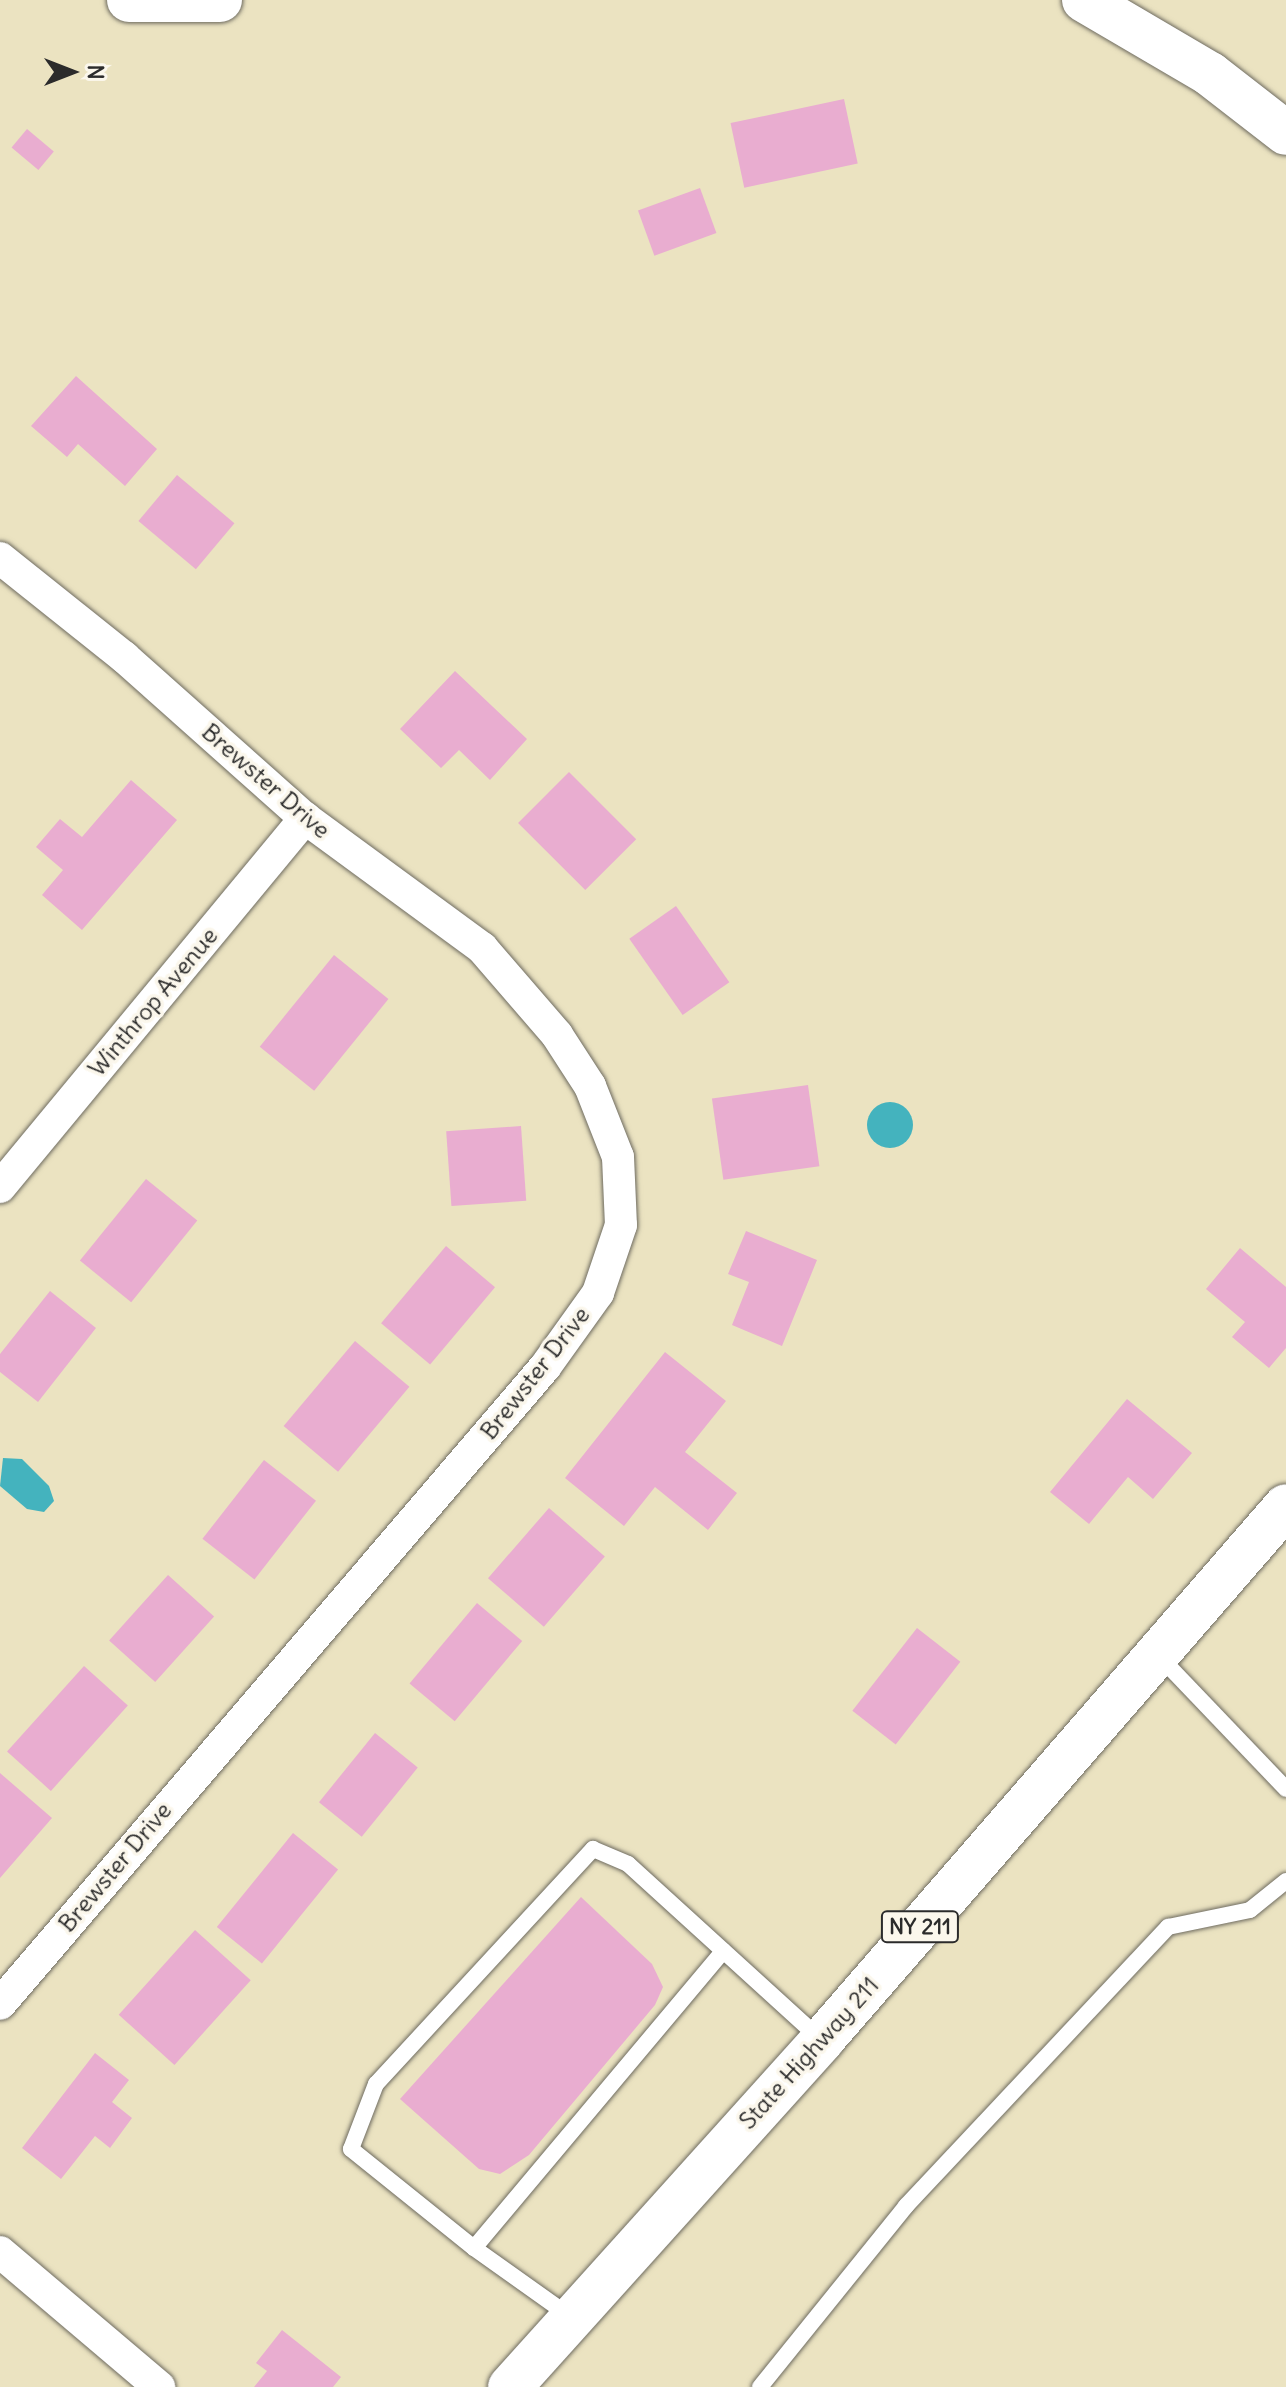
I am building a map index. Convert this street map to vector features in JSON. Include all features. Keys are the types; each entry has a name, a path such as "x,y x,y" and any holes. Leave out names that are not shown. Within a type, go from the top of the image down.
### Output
{"main road":[{"path":"129,0 220,0"},
{"path":"1084,0 1210,74 1286,133"},
{"name":"State Highway 211","path":"561,2330 822,2040 1286,1506"},
{"name":"NY 211","path":"510,2387 561,2330"}],"street":[{"name":"Brewster Drive","path":"0,558 124,657 305,818 482,948 557,1035 590,1086 618,1157 621,1225 598,1293 545,1367 0,2004"},
{"name":"Winthrop Avenue","path":"0,1187 305,818"},
{"path":"0,2252 159,2387"}],"lane":[{"path":"1157,1654 1286,1789"},
{"path":"561,2330 474,2248 351,2149 376,2084 593,1849 628,1864 822,2040"},
{"path":"760,2387 906,2206 1168,1927 1250,1910 1286,1881"},
{"path":"474,2248 723,1951"}],"water":[{"path":"890,1102 899,1103 906,1109 912,1116 912,1134 906,1141 899,1147 890,1148 881,1147 874,1141 868,1134 867,1125 868,1116 874,1109 881,1103"},
{"path":"3,1458 22,1459 49,1486 54,1501 44,1512 27,1509 0,1486"}],"building":[{"path":"844,99 858,164 744,188 731,123"},
{"path":"27,129 54,151 38,170 12,147"},
{"path":"700,188 716,233 654,256 638,211"},
{"path":"76,376 157,449 125,486 78,444 67,457 31,426"},
{"path":"177,475 234,523 196,569 138,521"},
{"path":"455,671 527,739 490,780 459,750 441,768 400,729"},
{"path":"569,772 636,839 585,890 518,823"},
{"path":"131,780 177,820 82,930 42,895 63,870 36,847 60,819 82,837"},
{"path":"676,906 729,982 683,1015 629,939"},
{"path":"334,955 388,999 314,1091 260,1047"},
{"path":"808,1085 819,1166 723,1180 712,1098"},
{"path":"521,1126 526,1201 451,1206 446,1131"},
{"path":"146,1179 197,1221 131,1302 80,1261"},
{"path":"746,1231 817,1260 782,1346 732,1325 749,1282 728,1274"},
{"path":"446,1246 495,1287 430,1365 381,1323"},
{"path":"1240,1248 1286,1287 1286,1348 1269,1368 1232,1337 1245,1322 1206,1289"},
{"path":"50,1291 96,1328 38,1402 0,1372 0,1354"},
{"path":"355,1341 409,1387 338,1472 284,1426"},
{"path":"665,1352 726,1401 685,1452 737,1493 708,1530 655,1487 624,1526 565,1478"},
{"path":"1127,1399 1192,1453 1153,1499 1128,1477 1089,1524 1050,1492"},
{"path":"264,1460 316,1501 254,1579 202,1539"},
{"path":"549,1508 605,1557 544,1627 488,1578"},
{"path":"168,1575 214,1616 155,1682 109,1640"},
{"path":"477,1603 522,1641 455,1721 410,1683"},
{"path":"917,1628 960,1662 896,1745 852,1711"},
{"path":"84,1666 128,1705 51,1791 7,1751"},
{"path":"375,1733 418,1768 362,1837 319,1802"},
{"path":"0,1773 52,1818 0,1878"},
{"path":"293,1833 338,1870 262,1964 217,1927"},
{"path":"581,1897 652,1964 663,1987 655,2005 529,2155 500,2174 479,2169 400,2099"},
{"path":"195,1930 251,1980 174,2065 119,2015"},
{"path":"95,2053 129,2080 112,2102 132,2118 110,2148 95,2136 61,2179 22,2148"},
{"path":"282,2330 341,2377 333,2387 254,2387 267,2371 256,2363"}]}
